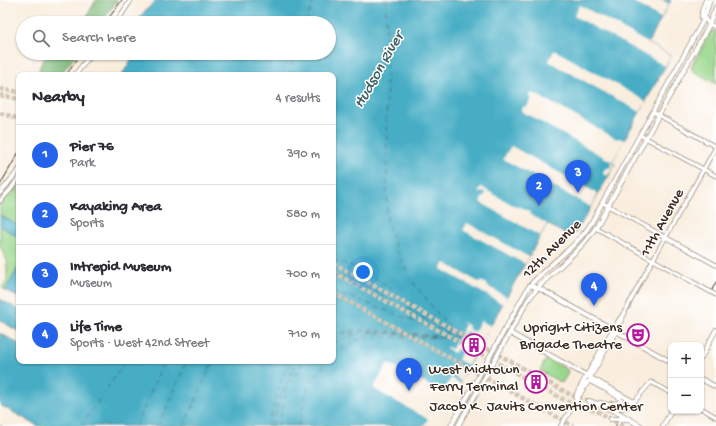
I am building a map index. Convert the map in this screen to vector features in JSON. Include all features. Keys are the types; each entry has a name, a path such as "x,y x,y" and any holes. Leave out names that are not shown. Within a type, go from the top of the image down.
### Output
{"highway":[{"path":"598,382 621,400 619,403 608,404"},
{"path":"634,402 628,407 623,408 589,401 608,408 641,426"},
{"path":"611,419 629,419"}],"main road":[{"path":"121,16 131,0"},
{"path":"706,0 702,17 716,28"},
{"name":"12th Avenue","path":"450,426 530,285 580,239 589,227 704,19 710,0"},
{"name":"12th Avenue","path":"458,426 526,304 538,288 583,244 596,228 709,24 716,8"},
{"path":"76,72 86,60"},
{"path":"653,112 716,147"},
{"path":"640,135 716,176"},
{"name":"11th Avenue","path":"561,426 576,399 577,393 589,378 626,308 716,147"},
{"path":"625,163 630,166"},
{"path":"0,193 16,174"},
{"path":"10,182 9,187 11,189"},
{"path":"0,201 16,182"},
{"path":"603,203 716,265"},
{"path":"596,228 716,295"},
{"path":"530,285 668,360"},
{"path":"704,352 716,330"},
{"path":"510,333 606,389"},
{"path":"589,378 634,402 651,382 668,391"},
{"path":"704,380 716,387"},
{"path":"470,392 474,398"},
{"path":"704,410 716,417"},
{"path":"663,426 669,414"},
{"path":"454,419 462,420"}],"green space":[{"path":"96,0 118,0 106,16 87,16"},
{"path":"711,31 716,31 716,84 693,71 691,67"},
{"path":"43,60 72,60 62,72 39,72"},
{"path":"16,186 16,224 0,215 0,204 10,196"},
{"path":"0,226 16,236 16,271 5,290 2,288 7,279 8,270 6,265 8,264 0,245"},
{"path":"546,359 568,370 568,373 562,383 540,371"}],"water":[{"name":"Hudson River","path":"156,0 671,0 648,43 671,56 612,162 615,163 612,170 577,231 569,236 547,224 459,382 462,384 439,426 38,426 0,405 0,333 16,342 16,364 336,364 336,72 124,72 131,60 336,60 336,16 141,16"},
{"path":"0,215 16,224 16,236 0,226"},
{"path":"16,272 16,296 5,290"},
{"path":"0,299 16,308 16,330 0,320"}],"pier":[{"path":"630,0 662,0 669,4 661,18"},
{"path":"580,5 671,56 665,66 574,16"},
{"path":"554,51 646,101 640,112 550,62 549,61"},
{"path":"531,94 535,94 617,139 625,140 612,162 615,163 608,175 604,175 603,172 605,169 611,167 611,161 523,112 522,109 524,106 526,108 532,98 529,97"},
{"path":"511,146 598,194 591,207 503,159"},
{"path":"481,187 518,208 519,206 530,212 529,214 547,224 540,236 480,202 486,193 482,191 480,193 478,191"},
{"path":"467,223 529,257 525,264 463,230"},
{"path":"445,263 480,283 481,281 488,285 485,285 507,297 503,304 441,269"},
{"path":"460,321 469,326 468,329 474,332 481,321 491,326 468,365 458,360 462,352 457,349 454,353 445,347 452,349 465,325","holes":["466,331 473,335 463,350 458,347"]},
{"path":"388,363 443,393 451,378 463,385 441,426 424,426 428,419 374,389"},
{"path":"454,364 466,370 460,381 456,378 457,376 460,377 450,371"}],"ferry route":[{"path":"308,16 314,0"},
{"path":"386,0 387,220 396,250 412,281 459,339"},
{"path":"290,72 294,60"},
{"path":"336,261 366,271 457,337"},
{"path":"336,276 359,282 454,335"},
{"path":"336,294 348,296 459,338"},
{"path":"336,333 362,329 439,336"},
{"path":"336,336 363,331 417,335"},
{"path":"336,342 361,332 439,337"},
{"path":"336,352 364,337 457,338"},
{"path":"440,337 447,337"},
{"path":"81,426 124,364"},
{"path":"136,426 163,364"},
{"path":"158,426 186,364"},
{"path":"184,426 212,364"},
{"path":"268,426 282,376 292,364"},
{"path":"272,426 280,398 297,364"},
{"path":"278,426 289,384 302,364"},
{"path":"298,426 308,386 326,364"}],"tunnel":[{"path":"0,89 16,92"},
{"path":"0,95 16,98"},
{"path":"0,113 16,118"},
{"path":"336,265 571,395 589,401"},
{"path":"336,274 568,402 580,407 597,411 623,426"},
{"path":"336,295 573,426"}],"tram line":[{"path":"110,16 122,0"},
{"path":"68,72 77,60"},
{"path":"0,185 16,157"}],"railway":[{"path":"712,290 716,282"}],"place":[{"name":"Intrepid Museum","path":"578,193"},
{"name":"Kayaking Area","path":"539,206"},
{"name":"Life Time","path":"594,306"},
{"name":"Upright Citizens Brigade Theatre","path":"638,335"},
{"name":"West Midtown Ferry Terminal","path":"474,345"},
{"name":"Jacob K. Javits Convention Center","path":"536,382"},
{"name":"Pier 76","path":"409,391"}]}
